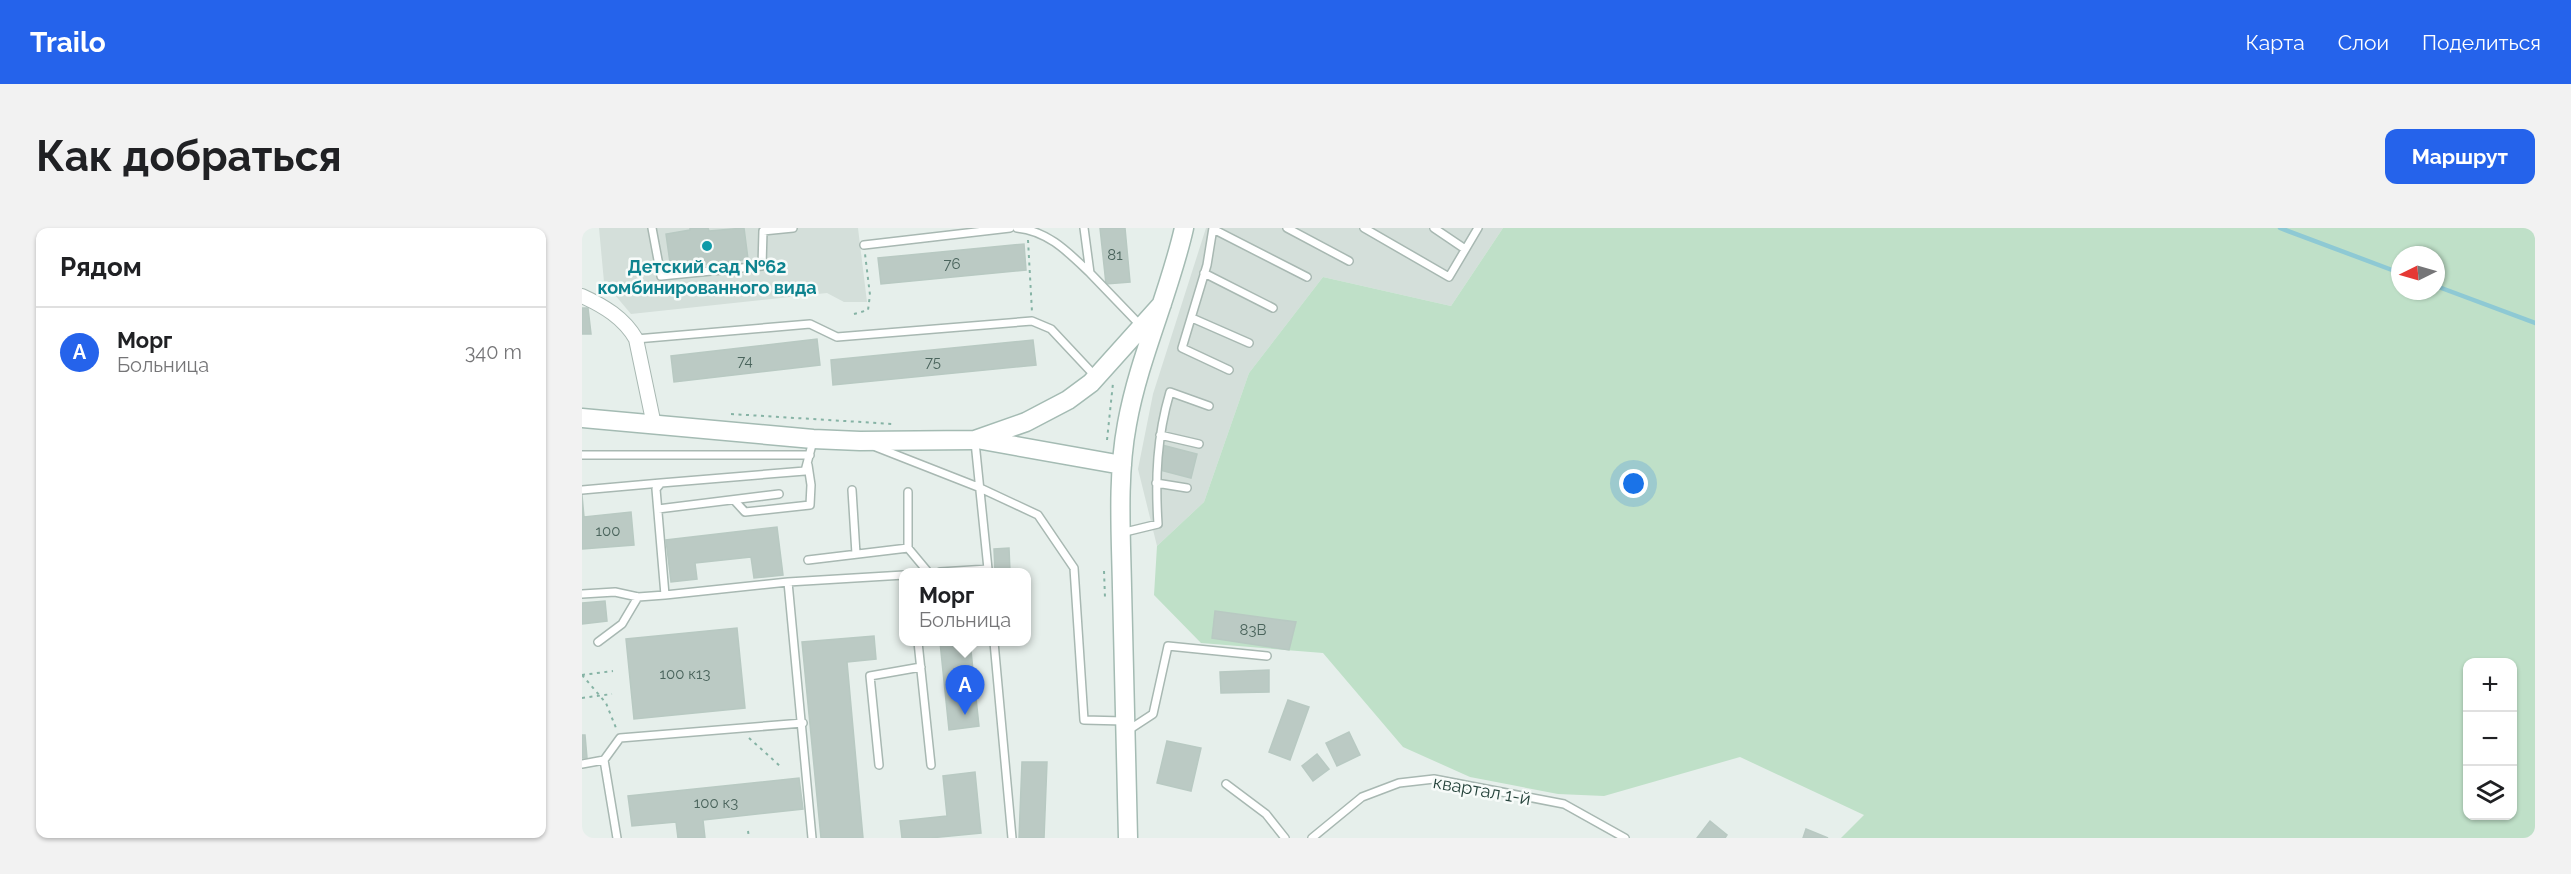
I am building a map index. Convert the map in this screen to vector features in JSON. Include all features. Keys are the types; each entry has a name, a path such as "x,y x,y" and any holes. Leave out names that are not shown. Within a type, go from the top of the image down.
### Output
{"street":[{"path":"1128,838 1121,533 1122,465 1126,426 1134,391 1184,228"},
{"path":"582,296 611,312 630,328 636,339 654,425"},
{"path":"975,440 1026,422 1068,400 1096,378 1162,304"},
{"path":"582,418 654,425 812,447 860,441 975,440 1122,465"}],"lane":[{"path":"652,228 661,276 762,266 762,231 793,228"},
{"path":"864,245 1011,228"},
{"path":"1017,228 1027,229 1056,241 1142,328"},
{"path":"1084,228 1090,273"},
{"path":"1229,370 1182,348 1204,273 1213,228 1307,277"},
{"path":"1287,228 1349,261"},
{"path":"1364,228 1449,277 1478,228"},
{"path":"1434,228 1465,249"},
{"path":"1204,273 1273,308"},
{"path":"1192,318 1249,343"},
{"path":"636,339 810,324 837,337 1032,321 1051,329 1096,378"},
{"path":"1121,533 1158,524 1156,483 1160,435 1170,392 1209,406"},
{"path":"1160,435 1199,444"},
{"path":"975,440 988,568"},
{"path":"860,441 978,487 1038,515 1074,568 1084,720 1125,727 1153,714 1168,646 1267,656"},
{"path":"582,455 812,447 805,471 582,490"},
{"path":"734,500 745,512 810,505 811,485 808,465"},
{"path":"661,483 656,489 665,595"},
{"path":"1156,483 1187,488"},
{"path":"852,490 856,554"},
{"path":"908,492 908,548 924,568"},
{"path":"658,509 779,494"},
{"path":"808,560 908,548"},
{"path":"582,594 615,591 638,597 788,582 899,575"},
{"path":"788,582 812,838"},
{"path":"598,642 622,624 638,597"},
{"path":"918,646 931,765"},
{"path":"994,646 1012,838"},
{"path":"879,765 870,675 921,667"},
{"path":"582,764 604,760 620,738 802,723"},
{"path":"604,760 616,838"},
{"name":"квартал 1-й","path":"1312,838 1362,797 1398,783 1434,779 1564,804 1625,838"},
{"path":"1226,784 1266,814 1285,838"}],"path":[{"path":"1027,229 1032,307"},
{"path":"854,314 868,310 870,295 864,245"},
{"path":"723,414 898,424"},
{"path":"582,675 613,671"},
{"path":"582,675 606,703 620,738"},
{"path":"582,698 612,694"},
{"path":"739,728 780,766"},
{"path":"748,831 749,838"}],"shaded area":[{"path":"599,228 858,228 867,302 844,302 827,293 631,314 604,282"},
{"path":"1206,228 1503,228 1451,306 1323,277 1249,373 1204,502 1157,546 1138,469 1153,394"}],"green space":[{"path":"1503,228 2535,228 2535,838 1841,838 1864,815 1740,757 1604,796 1558,794 1470,777 1403,747 1323,653 1201,643 1154,595 1157,546 1204,502 1249,373 1323,277 1451,306"}],"building":[{"name":"Детский сад №62 комбинированного вида","path":"690,228 708,228 709,231 744,228 748,259 671,270 666,234 690,230"},
{"path":"1100,228 1125,228 1130,282 1106,284"},
{"path":"1024,244 1026,270 881,284 878,258"},
{"path":"582,308 588,308 591,334 582,334"},
{"path":"817,339 820,365 674,382 671,356"},
{"path":"1033,340 1036,365 833,385 831,360"},
{"path":"1162,445 1197,454 1191,478 1156,469"},
{"path":"582,495 584,517 631,512 634,545 582,549"},
{"path":"777,527 783,575 754,578 751,557 695,563 697,579 671,582 666,540"},
{"path":"1009,548 1010,568 995,568 994,549"},
{"path":"605,601 607,621 582,624 582,603"},
{"path":"1215,611 1296,622 1289,650 1212,638"},
{"path":"737,628 745,708 634,719 626,639"},
{"path":"874,636 876,659 847,662 863,838 821,838 802,642"},
{"path":"940,646 970,646 979,726 949,730"},
{"path":"1269,670 1269,692 1221,693 1220,672"},
{"path":"1288,700 1309,707 1290,760 1269,752"},
{"path":"1349,732 1360,755 1337,766 1326,743"},
{"path":"582,735 585,735 587,758 582,758"},
{"path":"1167,741 1201,748 1191,791 1157,783"},
{"path":"1317,754 1329,769 1313,781 1302,766"},
{"path":"1022,762 1047,762 1044,838 1019,838"},
{"path":"975,772 981,833 902,838 900,821 947,816 943,776"},
{"path":"799,778 803,809 703,820 705,838 678,838 676,822 632,826 628,796"},
{"path":"1710,821 1727,835 1725,838 1697,838"},
{"path":"1806,829 1828,838 1803,838"}],"waterway":[{"path":"2280,228 2391,270"},
{"path":"2445,289 2535,323"}],"place":[{"name":"Детский сад №62 комбинированного вида","path":"707,246"},
{"name":"Морг","path":"965,715"}]}
